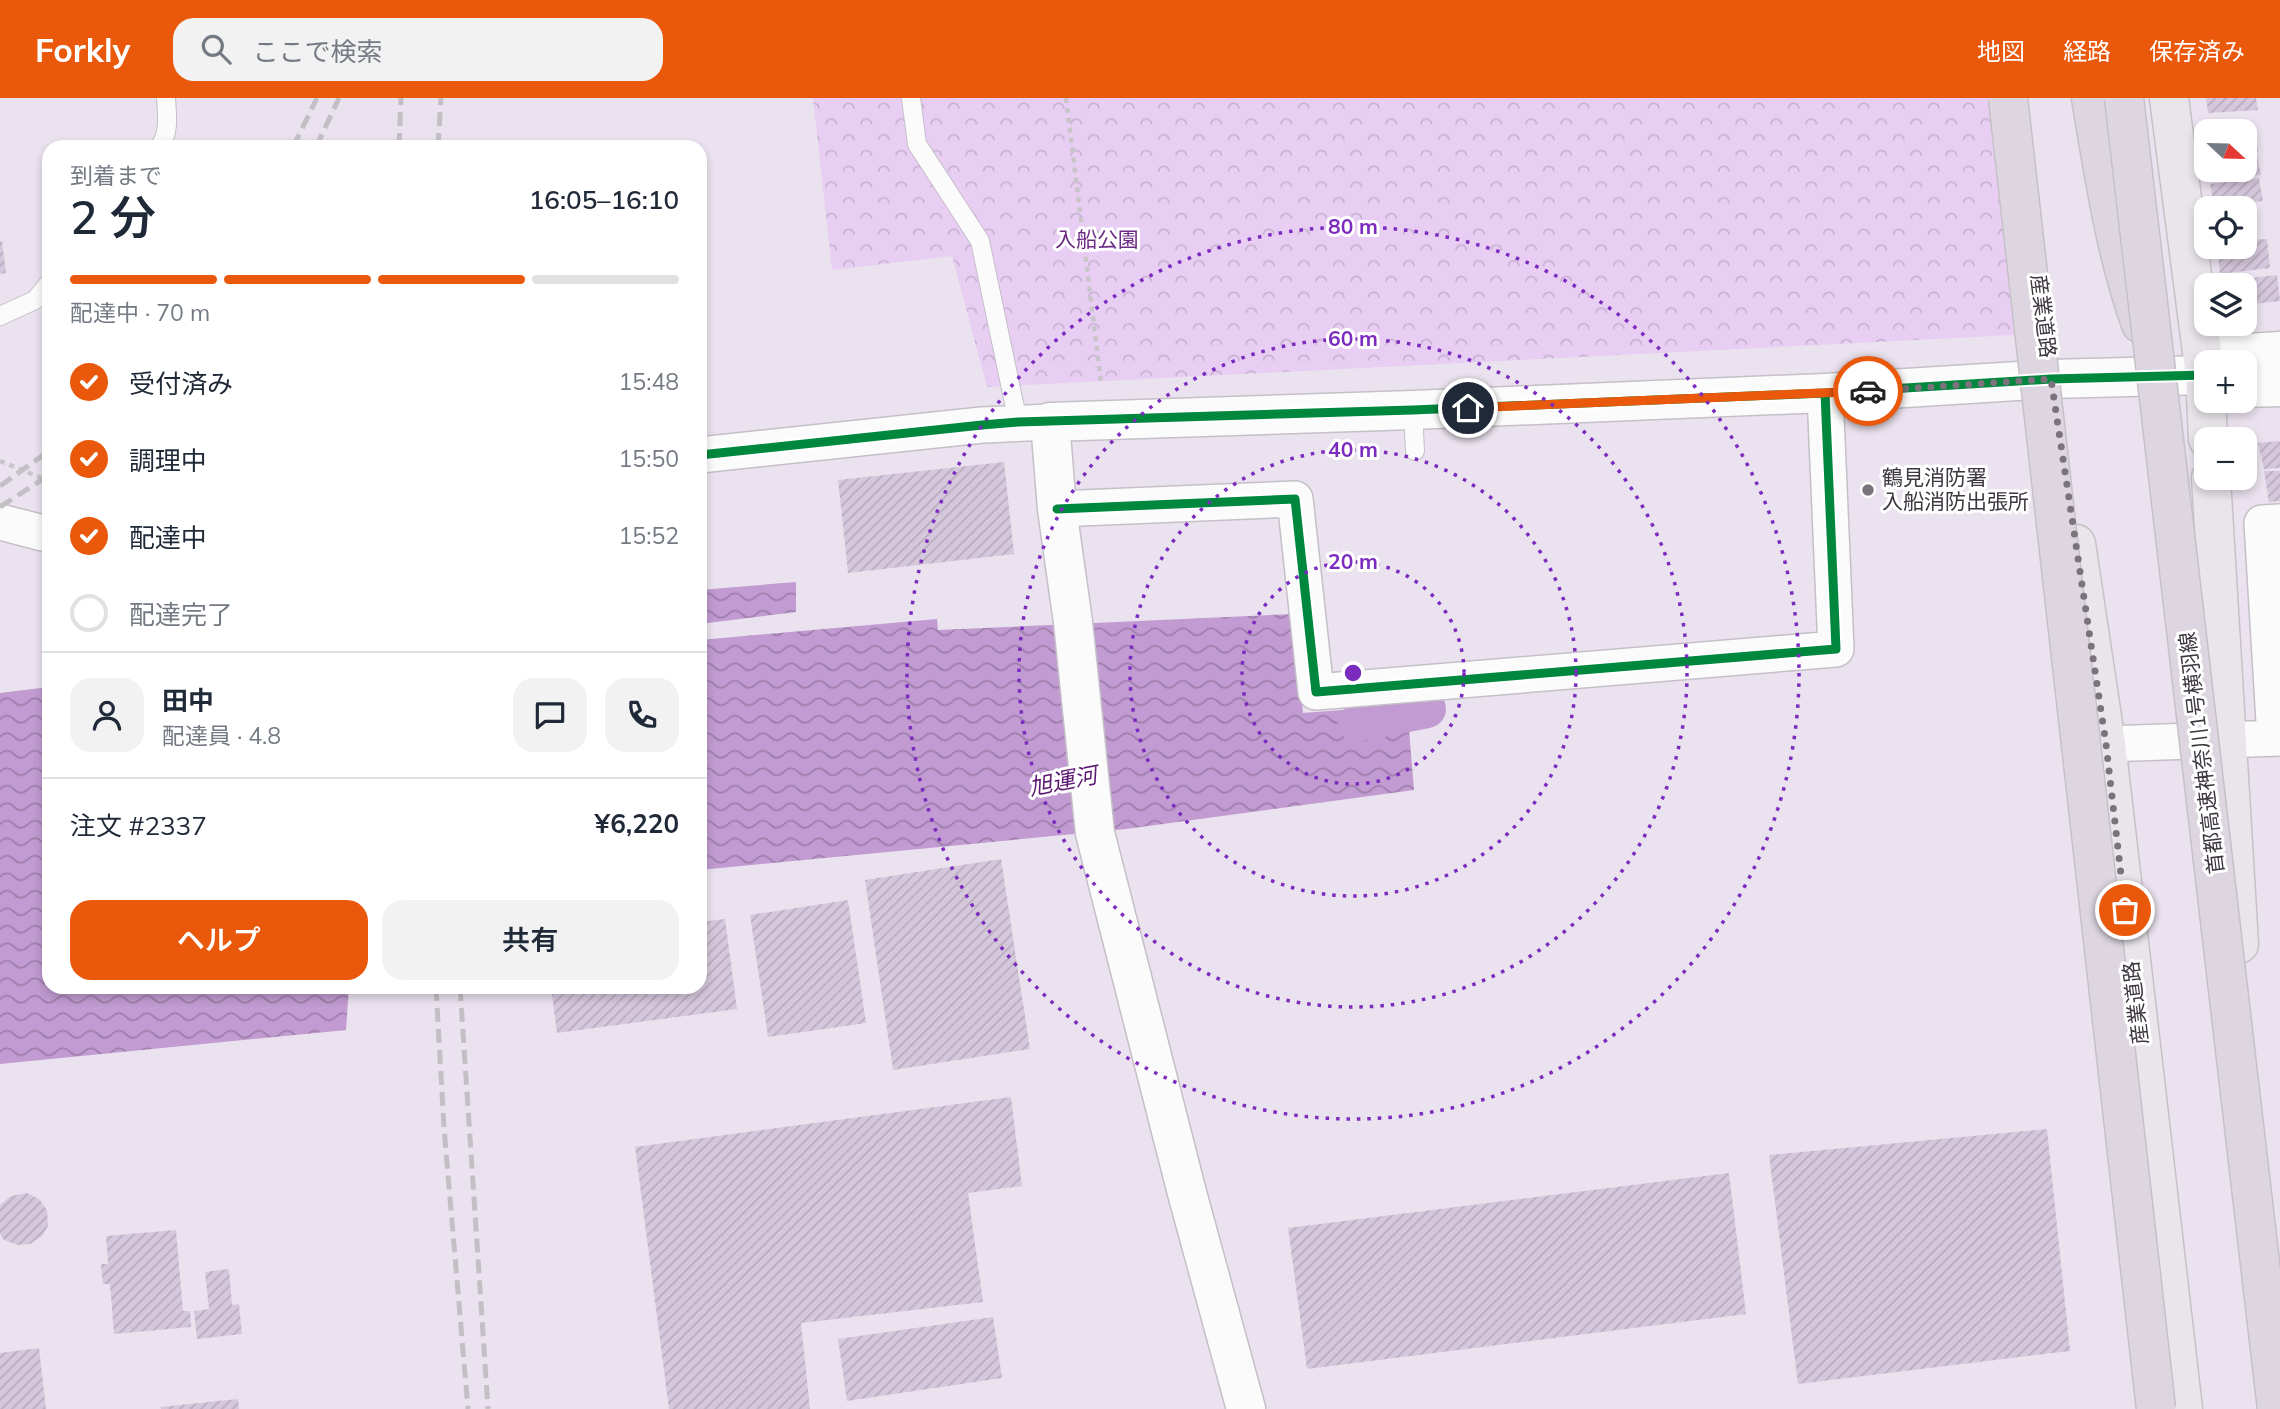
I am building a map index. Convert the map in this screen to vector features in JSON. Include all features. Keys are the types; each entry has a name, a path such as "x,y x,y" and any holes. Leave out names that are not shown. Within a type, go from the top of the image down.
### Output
{"highway":[{"path":"2008,98 2156,1409"},
{"path":"2027,98 2035,334"},
{"path":"2091,98 2109,201 2129,290 2157,367"},
{"name":"首都高速神奈川1号横羽線","path":"2124,98 2277,1409"}],"main road":[{"name":"産業道路","path":"2015,98 2051,379 2106,744 2183,1409"},
{"path":"2169,98 2204,350"},
{"path":"2212,490 2269,1409"}],"street":[{"path":"2257,352 2280,351"},
{"path":"707,454 982,425 1034,422 1825,393 2194,372"},
{"path":"2257,388 2280,387"},
{"path":"1057,509 1295,499 1316,692 1836,649 1825,393"},
{"path":"1034,422 1057,509 1073,622 1095,833 1187,1193 1246,1409"},
{"path":"0,522 42,533"},
{"path":"2106,744 2277,738 2274,629 2262,523 2280,522"}],"lane":[{"path":"164,140 168,116 166,98"},
{"path":"911,98 917,144 980,241 1034,422"},
{"path":"0,316 35,300 42,292"},
{"path":"1413,410 1415,451"}],"path":[{"path":"1066,98 1102,389"},
{"path":"0,461 42,478"}],"green space":[{"name":"入船公園","path":"813,98 2019,98 2035,334 987,387 952,256 832,270"}],"water":[{"path":"796,582 796,612 707,623 707,589"},
{"path":"1295,614 1303,713 1407,705 1414,790 1126,829 707,869 707,639 937,619 938,630"},
{"path":"42,688 42,994 349,994 346,1030 0,1064 0,693"}],"building":[{"path":"2206,98 2256,98 2258,110 2208,113"},
{"path":"2258,178 2263,201 2257,201 2257,196 2212,196 2210,184 2258,182"},
{"path":"2267,239 2270,268 2220,273 2218,259 2257,259 2257,240"},
{"path":"0,241 6,273 0,274"},
{"path":"2277,275 2280,301 2257,304 2257,277"},
{"path":"2280,441 2280,468 2264,469 2258,443"},
{"path":"1004,462 1014,554 848,573 838,480"},
{"path":"2264,471 2280,471 2280,501 2269,502"},
{"path":"1001,859 1030,1049 893,1070 865,880"},
{"path":"848,900 866,1023 768,1037 750,915"},
{"path":"725,919 737,1009 557,1033 552,994 707,994 707,921"},
{"path":"1011,1097 1022,1186 968,1193 983,1302 801,1323 810,1409 669,1409 635,1147"},
{"path":"2047,1129 2070,1351 1798,1384 1769,1155"},
{"path":"1729,1173 1746,1314 1307,1369 1288,1228"},
{"path":"27,1193 39,1199 47,1210 48,1226 42,1236 30,1244 17,1245 4,1240 0,1234 0,1205 11,1196"},
{"path":"176,1230 183,1311 190,1311 191,1327 114,1334 110,1284 103,1284 101,1264 108,1264 106,1236"},
{"path":"229,1269 232,1305 239,1304 242,1334 197,1339 194,1311 209,1309 205,1272"},
{"path":"993,1317 1002,1378 847,1401 838,1339"},
{"path":"39,1348 46,1409 0,1409 0,1353"},
{"path":"238,1399 239,1409 161,1409 161,1407"}],"waterway":[{"name":"旭運河","path":"1357,723 1427,709"}],"railway":[{"path":"296,140 317,98"},
{"path":"319,140 339,98"},
{"path":"399,140 401,98"},
{"path":"438,140 441,98"},
{"path":"0,486 42,456"},
{"path":"0,507 42,480"},
{"path":"436,994 444,1128 468,1409"},
{"path":"460,994 488,1409"}],"cycle path":[{"path":"707,454 1018,422 1413,410 1825,393 2051,379 2194,375"},
{"path":"1057,509 1295,499 1316,692 1836,649 1825,393"}],"way so far":[{"path":"1868,391 2051,379 2106,744 2125,910"}],"place":[{"name":"鶴見消防署 入船消防出張所","path":"1868,490"}],"route":[{"path":"1468,408 1868,391"}]}
